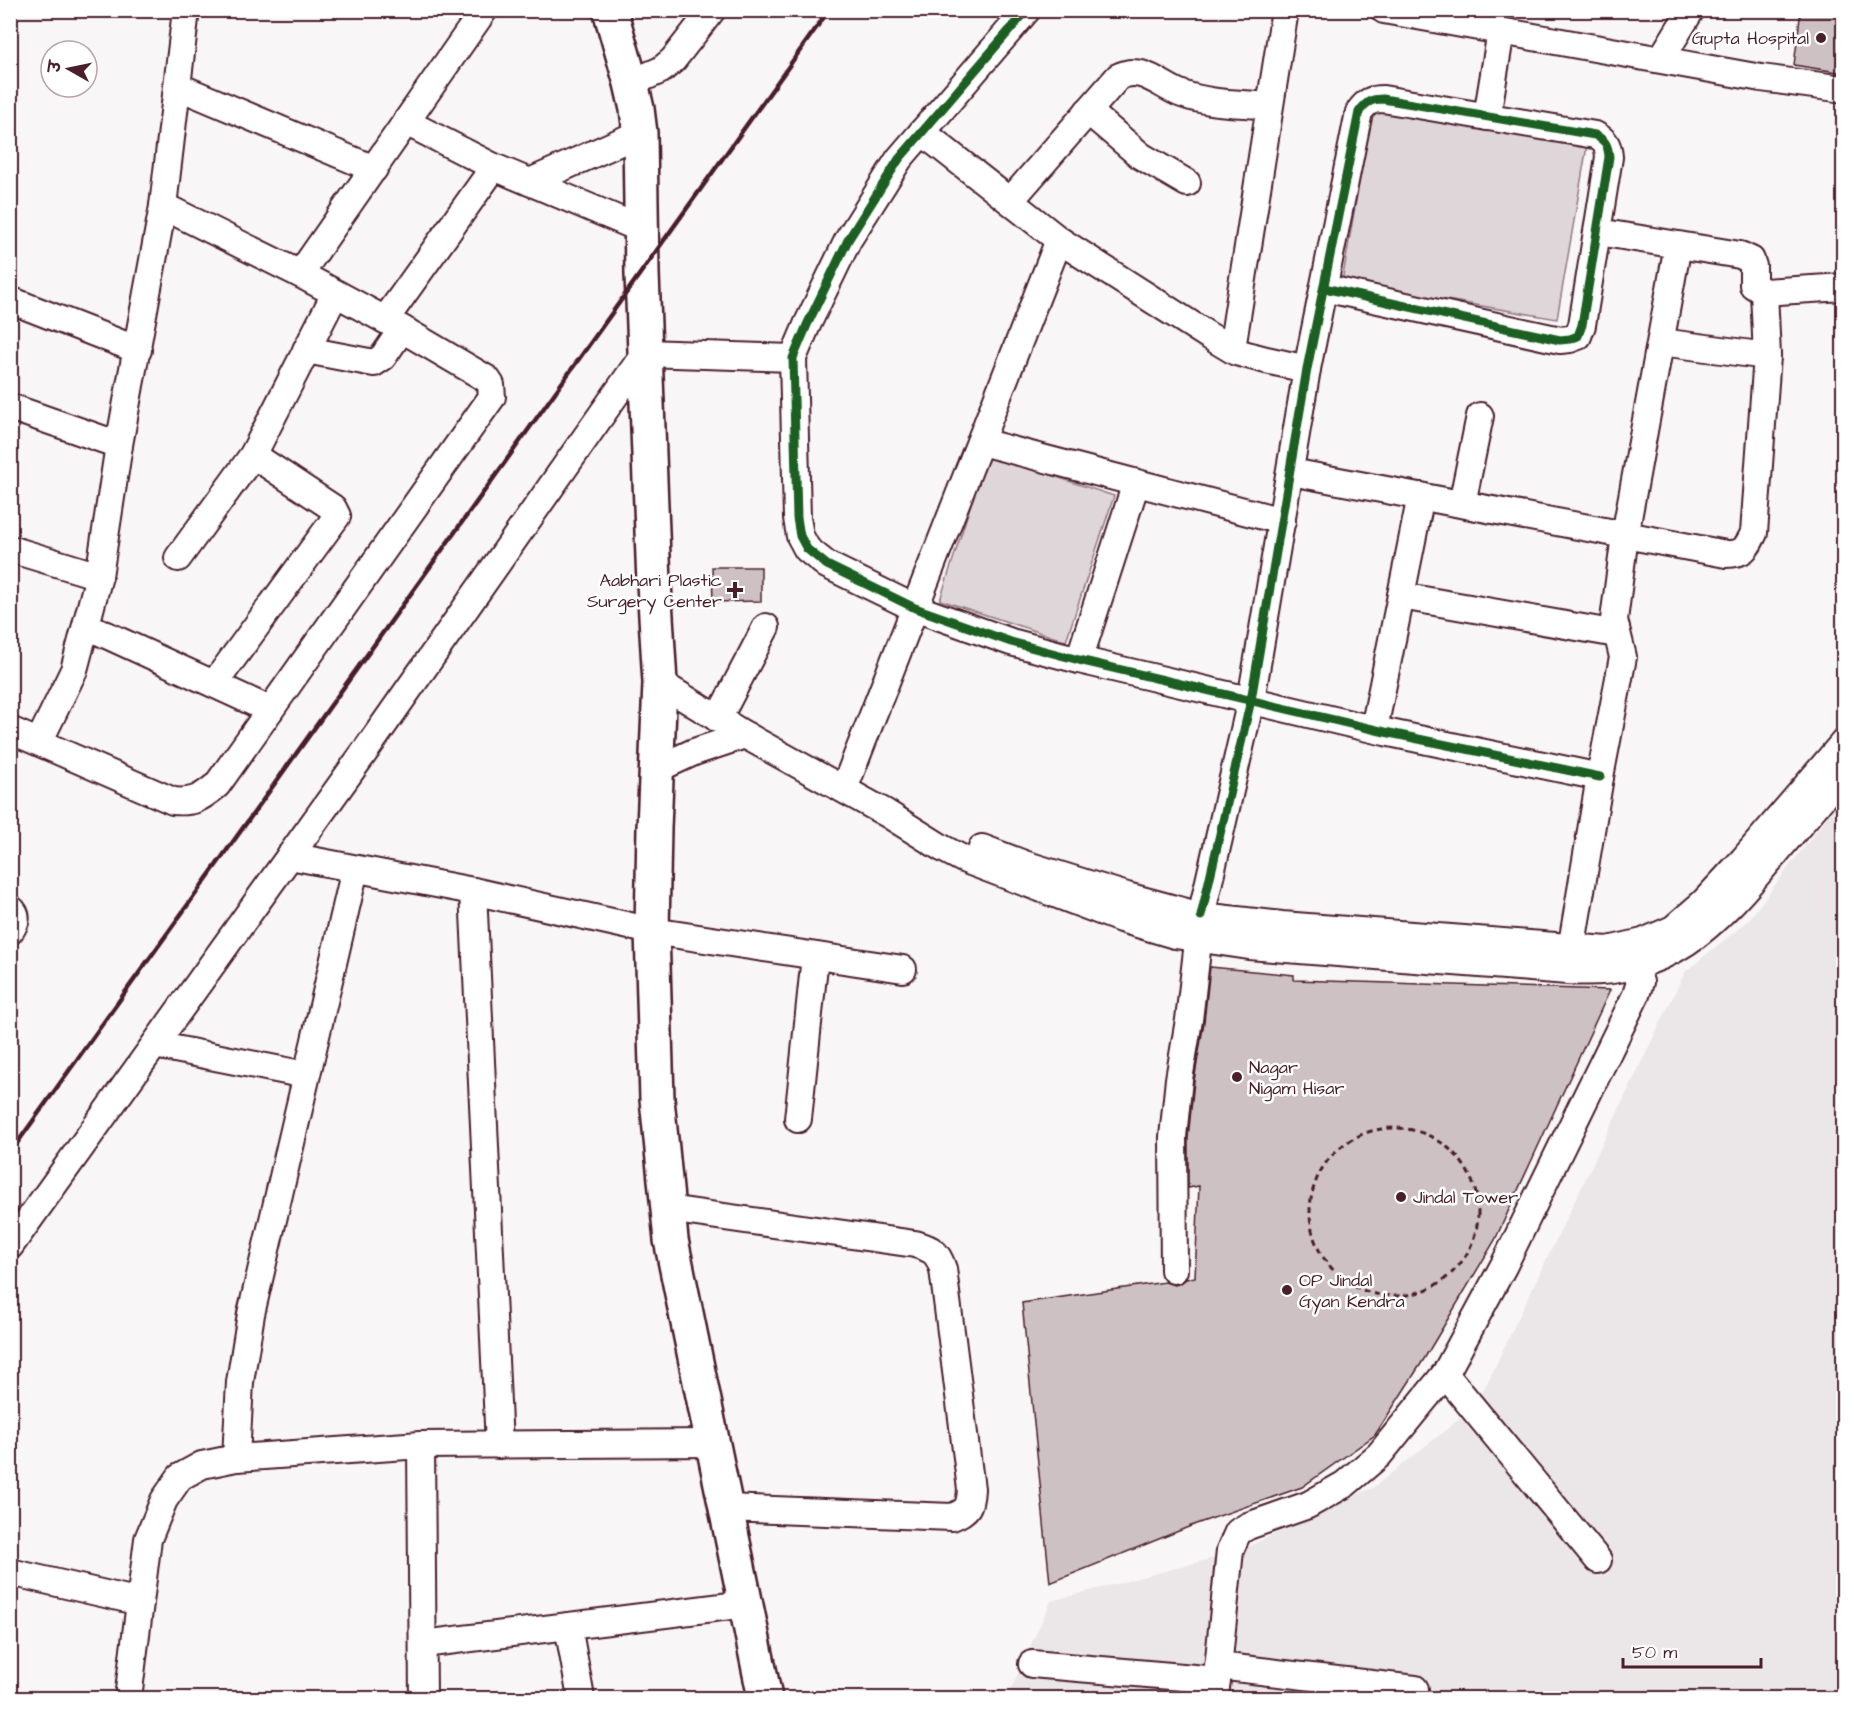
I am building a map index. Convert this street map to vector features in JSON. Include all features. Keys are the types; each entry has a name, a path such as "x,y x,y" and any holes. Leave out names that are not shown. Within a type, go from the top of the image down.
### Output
{"main road":[{"path":"610,10 631,83 640,133 645,353 660,683 652,931 657,1099 671,1240 765,1698"}],"street":[{"path":"39,742 74,670 99,576 119,446 163,206 186,10"},
{"path":"300,274 484,10"},
{"path":"631,83 661,70 673,60 712,10"},
{"path":"1028,10 899,159 848,240 793,358 796,518 800,536 807,549 827,565 915,608 1011,642 1374,729 1600,777"},
{"path":"1232,349 1285,10"},
{"path":"1384,10 1761,78 1844,89"},
{"path":"1660,59 1691,10"},
{"path":"1487,117 1502,31"},
{"path":"1010,201 1118,77 1127,72 1141,73 1180,94 1202,100 1269,106"},
{"path":"177,86 374,169"},
{"path":"1174,1270 1173,1137 1199,927 1251,700 1307,369 1359,112 1365,103 1374,99 1383,99 1595,135 1604,140 1608,146 1609,157 1598,232 1582,325 1578,336 1560,340 1324,288"},
{"path":"1088,111 1142,156 1187,183"},
{"path":"406,122 494,167 641,229"},
{"path":"922,132 1059,240 1232,349 1266,360 1307,369"},
{"path":"530,182 640,133"},
{"path":"306,350 374,363 383,357 393,324 494,167"},
{"path":"10,730 173,801 195,801 217,785 492,397 491,385 486,379 393,324 300,274 163,206"},
{"path":"1598,232 1746,257 1753,266 1753,285 1764,292 1844,287"},
{"path":"844,789 1059,240"},
{"path":"1570,959 1600,777 1623,657 1614,620 1625,534 1678,245"},
{"path":"1291,472 1726,554 1737,554 1747,547 1754,533 1767,357 1764,292"},
{"path":"178,558 253,455 335,294"},
{"path":"10,300 138,350"},
{"path":"1661,342 1767,357"},
{"path":"10,1246 290,856 645,353 793,358"},
{"path":"10,407 119,446"},
{"path":"1462,504 1480,416"},
{"path":"981,442 1282,521"},
{"path":"214,684 337,516 333,508 253,455"},
{"path":"1079,660 1136,483"},
{"path":"1374,729 1421,496"},
{"path":"10,549 99,576"},
{"path":"1401,596 1617,634"},
{"path":"87,626 270,710"},
{"path":"718,719 766,627"},
{"path":"660,683 718,719 886,813 1024,864 1127,896 1199,927 1282,925 1570,959 1608,950 1630,956 1668,955 1706,929 1740,895 1844,770"},
{"path":"657,769 694,752 746,735"},
{"path":"1630,956 1642,942 1673,928 1704,902 1844,742"},
{"path":"290,856 473,891 652,931 903,969"},
{"path":"236,1458 240,1382 251,1314 355,869"},
{"path":"473,891 499,1445"},
{"path":"10,908 15,912 16,917 15,924 10,931"},
{"path":"798,1119 815,956"},
{"path":"1217,1681 1230,1550 1238,1532 1248,1526 1308,1505 1345,1484 1379,1455 1445,1374 1504,1264 1636,995 1640,982 1630,956"},
{"path":"155,1045 306,1075"},
{"path":"668,1209 915,1244 928,1248 939,1256 943,1269 971,1489 970,1503 964,1512 951,1517 726,1508"},
{"path":"1445,1374 1599,1560"},
{"path":"128,1698 148,1539 164,1500 180,1477 202,1465 236,1458 421,1445 713,1443"},
{"path":"421,1445 423,1698"},
{"path":"10,1572 140,1602"},
{"path":"423,1644 746,1604"},
{"path":"568,1626 581,1698"},
{"path":"1032,1664 1217,1681 1414,1689"}],"path":[{"path":"1384,1126 1435,1136 1460,1156 1472,1176 1480,1214 1469,1253 1445,1281 1419,1293 1387,1297 1353,1287 1324,1260 1310,1225 1310,1200 1323,1165 1350,1138 1384,1126"}],"shaded area":[{"path":"1372,108 1587,146 1557,319 1342,282"},
{"path":"987,454 1114,496 1066,641 940,600"},
{"path":"1843,796 1843,1698 1007,1698 1051,1601 1237,1552 1374,1487 1476,1406 1685,972 1747,922"}],"building":[{"name":"Gupta Hospital","path":"1801,10 1844,10 1844,73 1794,65"},
{"path":"712,567 761,567 761,601 713,602"},
{"name":"OP Jindal Gyan Kendra","path":"1210,967 1294,975 1294,980 1610,990 1495,1240 1424,1359 1375,1435 1302,1487 1196,1524 1050,1583 1022,1303 1165,1282 1175,1285 1195,1277 1199,1186 1188,1188 1188,1138"}],"railway":[{"path":"10,1153 829,10"}],"cycle path":[{"path":"1027,10 899,159 848,240 793,358 797,518 800,536 807,549 827,565 915,608 1011,642 1385,732 1600,777"},
{"path":"1201,916 1251,700 1307,369 1359,112 1369,102 1383,99 1595,135 1606,144 1609,157 1582,325 1578,336 1560,340 1324,288"}],"place":[{"name":"Gupta Hospital","path":"1821,38"},
{"name":"Aabhari Plastic Surgery Center","path":"735,590"},
{"name":"Nagar Nigam Hisar","path":"1237,1077"},
{"name":"Jindal Tower","path":"1401,1197"},
{"name":"OP Jindal Gyan Kendra","path":"1287,1290"}]}
